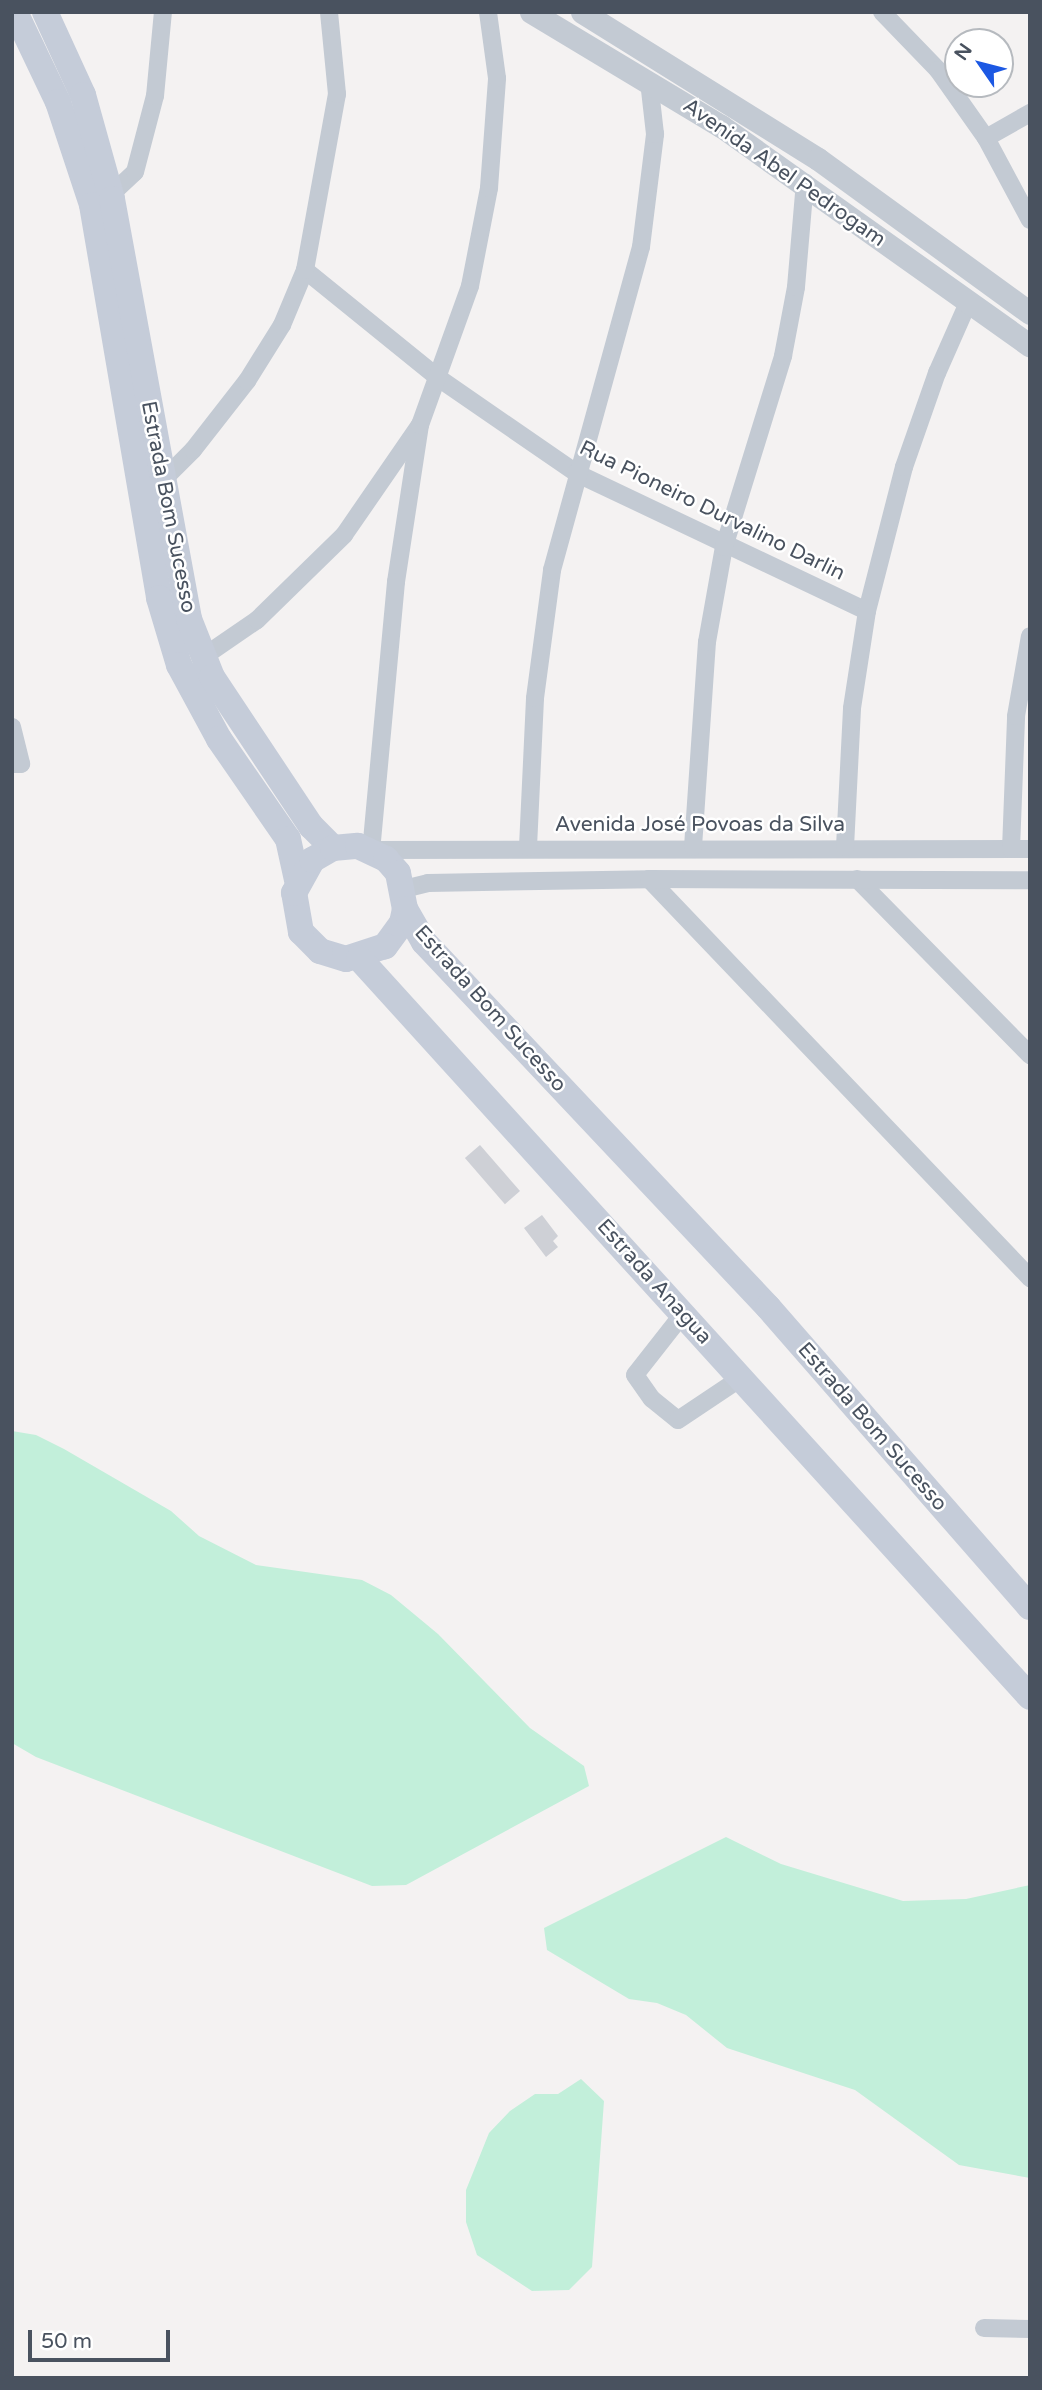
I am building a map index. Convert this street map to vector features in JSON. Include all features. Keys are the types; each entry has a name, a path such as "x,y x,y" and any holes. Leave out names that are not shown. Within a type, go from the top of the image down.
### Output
{"main road":[{"name":"Estrada Bom Sucesso","path":"15,12 102,202 162,481 181,588 203,657 265,781 294,850 298,880"},
{"name":"Estrada Bom Sucesso","path":"45,12 83,95 102,202 162,610 179,665 199,706 265,781 333,848"},
{"path":"371,850 333,848 312,860 298,880 293,907 301,932 333,956 359,958 385,946 398,929 405,899"},
{"name":"Estrada Bom Sucesso","path":"371,850 386,859 424,942 768,1307 1030,1607"},
{"name":"Estrada Anagua","path":"359,958 1030,1697"}],"street":[{"path":"102,202 135,172 155,96 163,12"},
{"path":"162,481 193,450 247,381 282,325 305,270 337,94 329,12"},
{"path":"371,850 396,582 420,425 470,286 489,188 497,78 488,12"},
{"name":"Avenida Abel Pedrogam","path":"531,12 649,81 805,182 967,305 1030,346"},
{"name":"Avenida Abel Pedrogam","path":"582,12 736,104 1028,309"},
{"path":"887,14 939,70 986,138 1030,220"},
{"path":"528,847 535,698 552,570 576,473 614,356 641,247 655,134 649,81"},
{"path":"721,126 724,112 736,104"},
{"path":"986,138 1030,113"},
{"path":"693,847 707,642 724,547 783,356 796,287 805,182"},
{"path":"893,250 913,227"},
{"name":"Rua Pioneiro Durvalino Darlin","path":"305,270 437,377 576,473 724,547 867,611"},
{"path":"845,847 852,708 867,611 904,467 937,373 967,305"},
{"path":"1004,330 1028,309"},
{"path":"203,657 257,620 344,535 420,425"},
{"path":"1011,849 1016,716 1030,636"},
{"path":"12,727 21,764 12,764"},
{"name":"Avenida José Povoas da Silva","path":"371,850 528,847 1030,849"},
{"path":"405,899 428,883 649,879 1030,880"},
{"path":"649,879 1030,1278"},
{"path":"857,879 1030,1055"},
{"path":"682,1315 635,1374 652,1399 678,1420 741,1378"},
{"path":"984,2328 1030,2329"}],"green space":[{"path":"12,1431 36,1435 64,1449 171,1511 199,1536 256,1565 362,1580 391,1595 438,1634 530,1728 584,1766 589,1786 406,1885 372,1886 36,1757 12,1743"},
{"path":"726,1837 781,1864 903,1901 966,1899 1030,1885 1030,2178 959,2165 855,2090 727,2048 686,2015 657,2003 629,1999 547,1950 544,1928"},
{"path":"581,2079 604,2101 592,2267 569,2290 532,2291 477,2255 466,2222 466,2190 489,2133 510,2111 535,2094 558,2094"}],"building":[{"path":"480,1145 520,1191 505,1204 465,1158"},
{"path":"542,1215 558,1236 553,1241 558,1247 546,1257 524,1228"}]}
